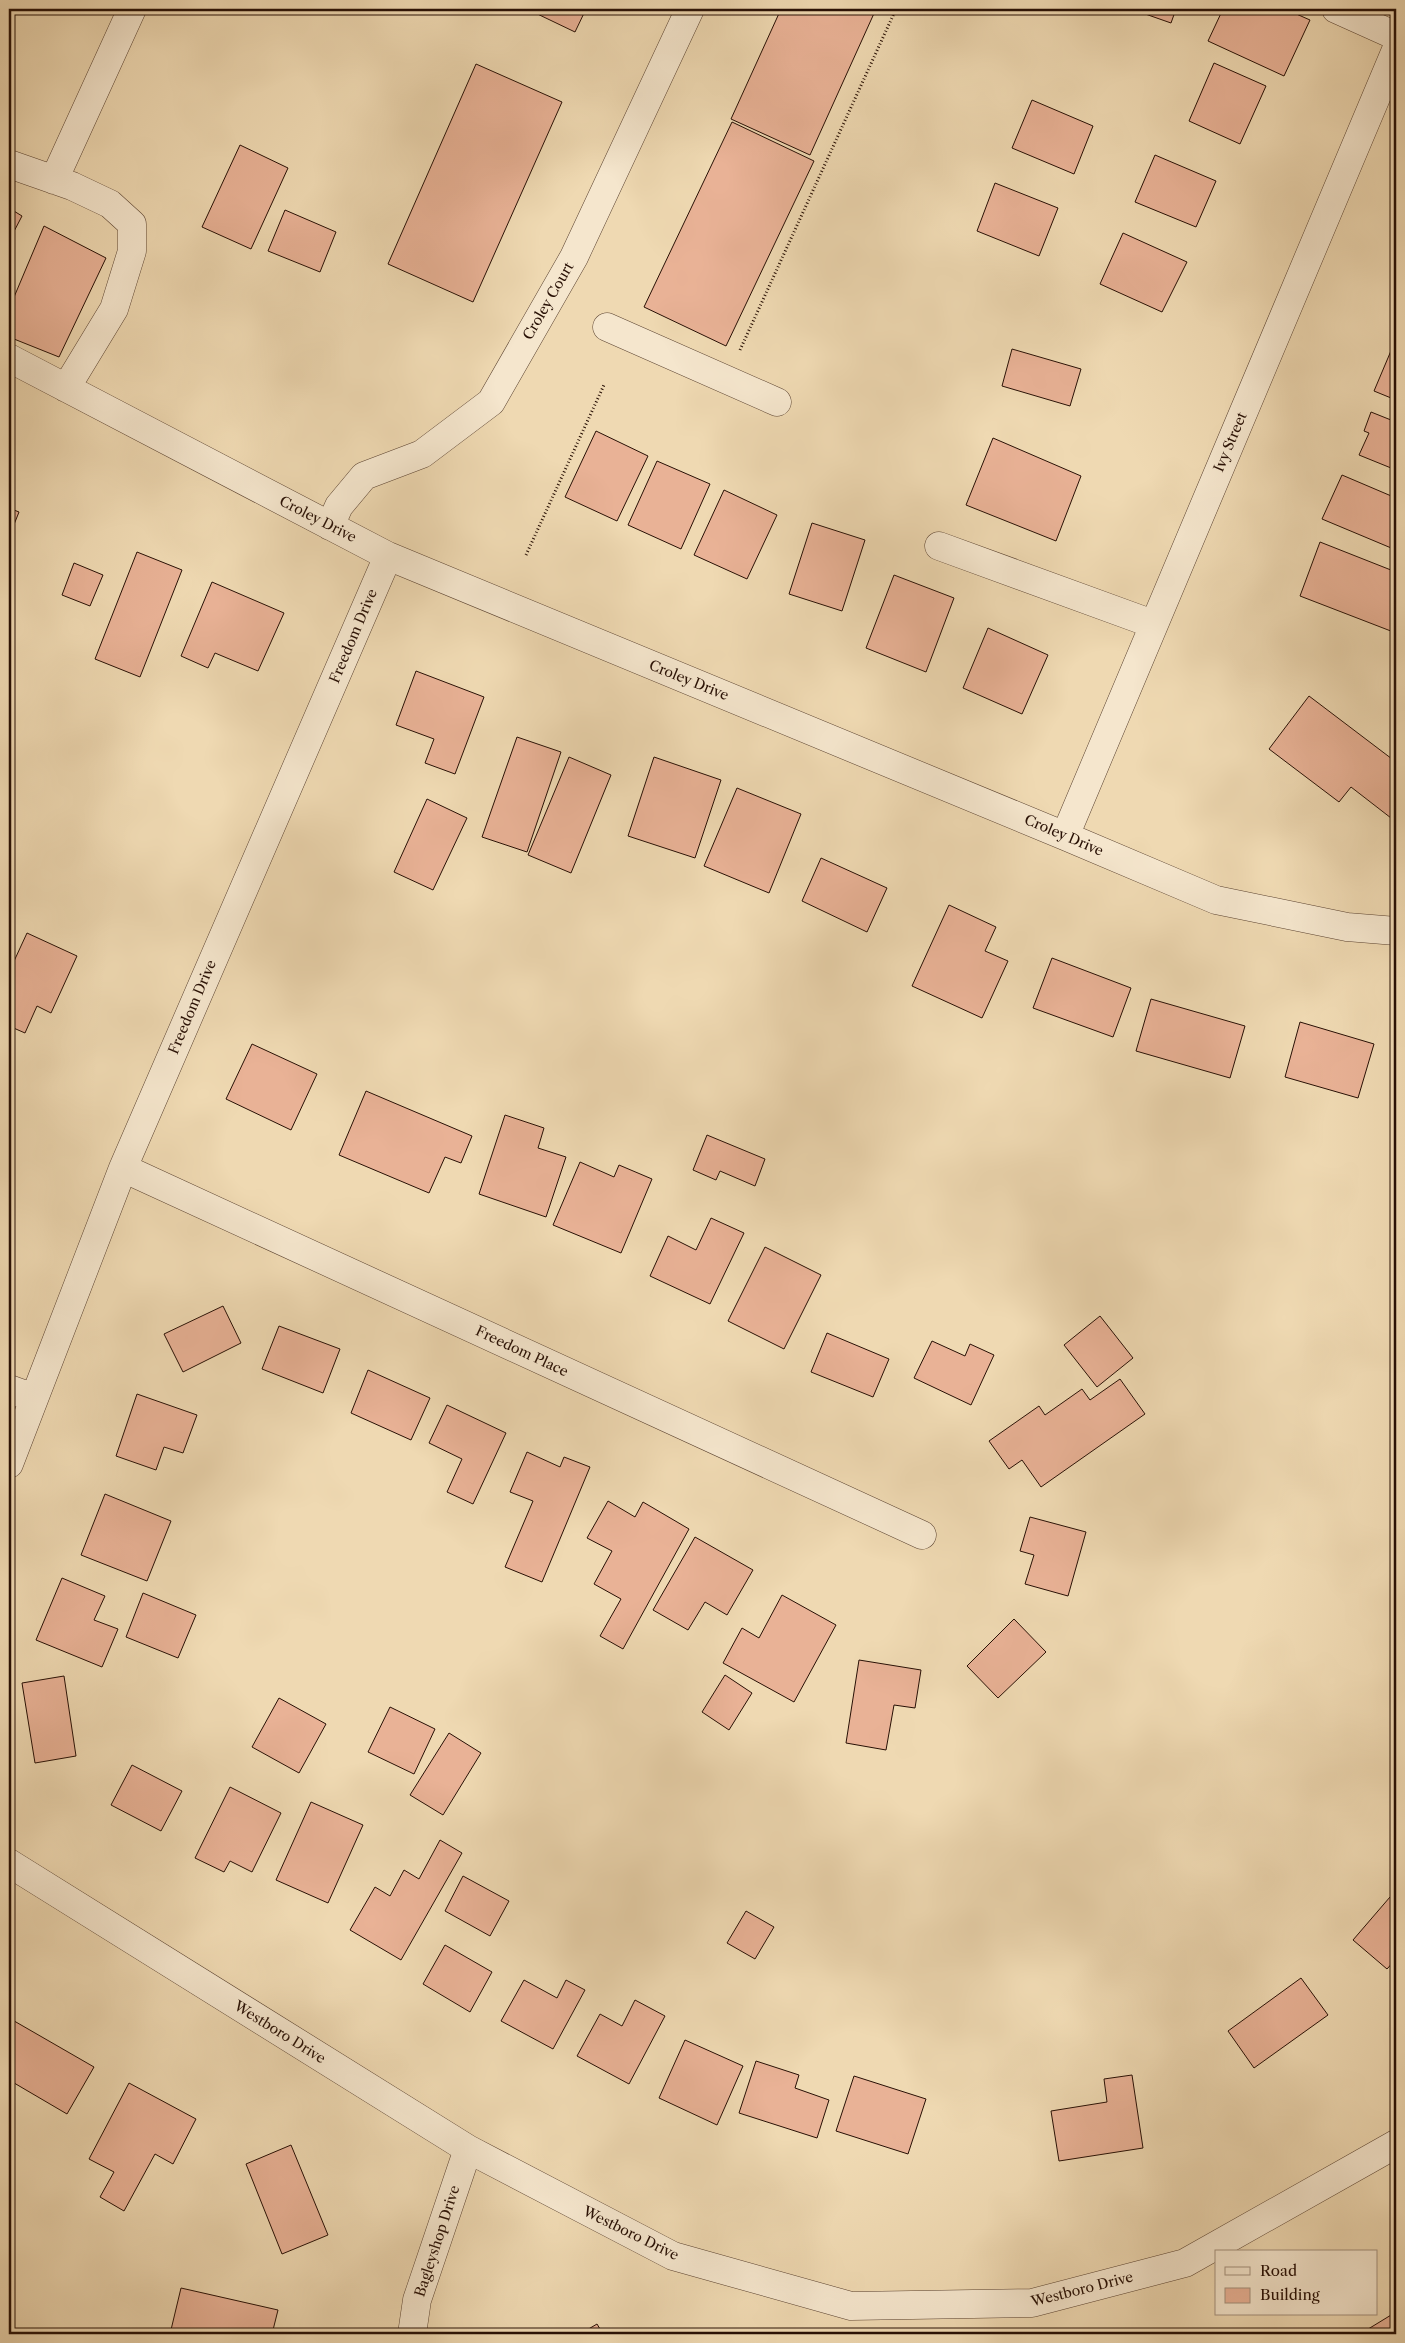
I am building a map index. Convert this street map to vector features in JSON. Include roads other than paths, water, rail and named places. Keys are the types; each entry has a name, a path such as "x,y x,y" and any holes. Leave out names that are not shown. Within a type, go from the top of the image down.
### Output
{"street":[{"path":"54,180 132,9"},
{"name":"Croley Court","path":"330,526 339,506 364,476 422,454 491,402 574,257 690,9"},
{"path":"1336,9 1396,36"},
{"name":"Ivy Street","path":"1065,836 1396,50"},
{"path":"9,164 54,180 110,204 132,224 132,251 114,309 66,388"},
{"path":"607,327 777,402"},
{"name":"Croley Drive","path":"9,358 388,556 1216,900 1347,927 1396,932"},
{"path":"939,546 1153,624"},
{"name":"Freedom Drive","path":"9,1464 123,1168 388,556"},
{"name":"Freedom Place","path":"123,1168 922,1535"},
{"path":"9,1389 34,1398"},
{"name":"Westboro Drive","path":"9,1863 468,2149 673,2256 851,2306 1032,2303 1185,2263 1396,2144"},
{"name":"Bagleyshop Drive","path":"412,2334 417,2300 468,2149"}]}
